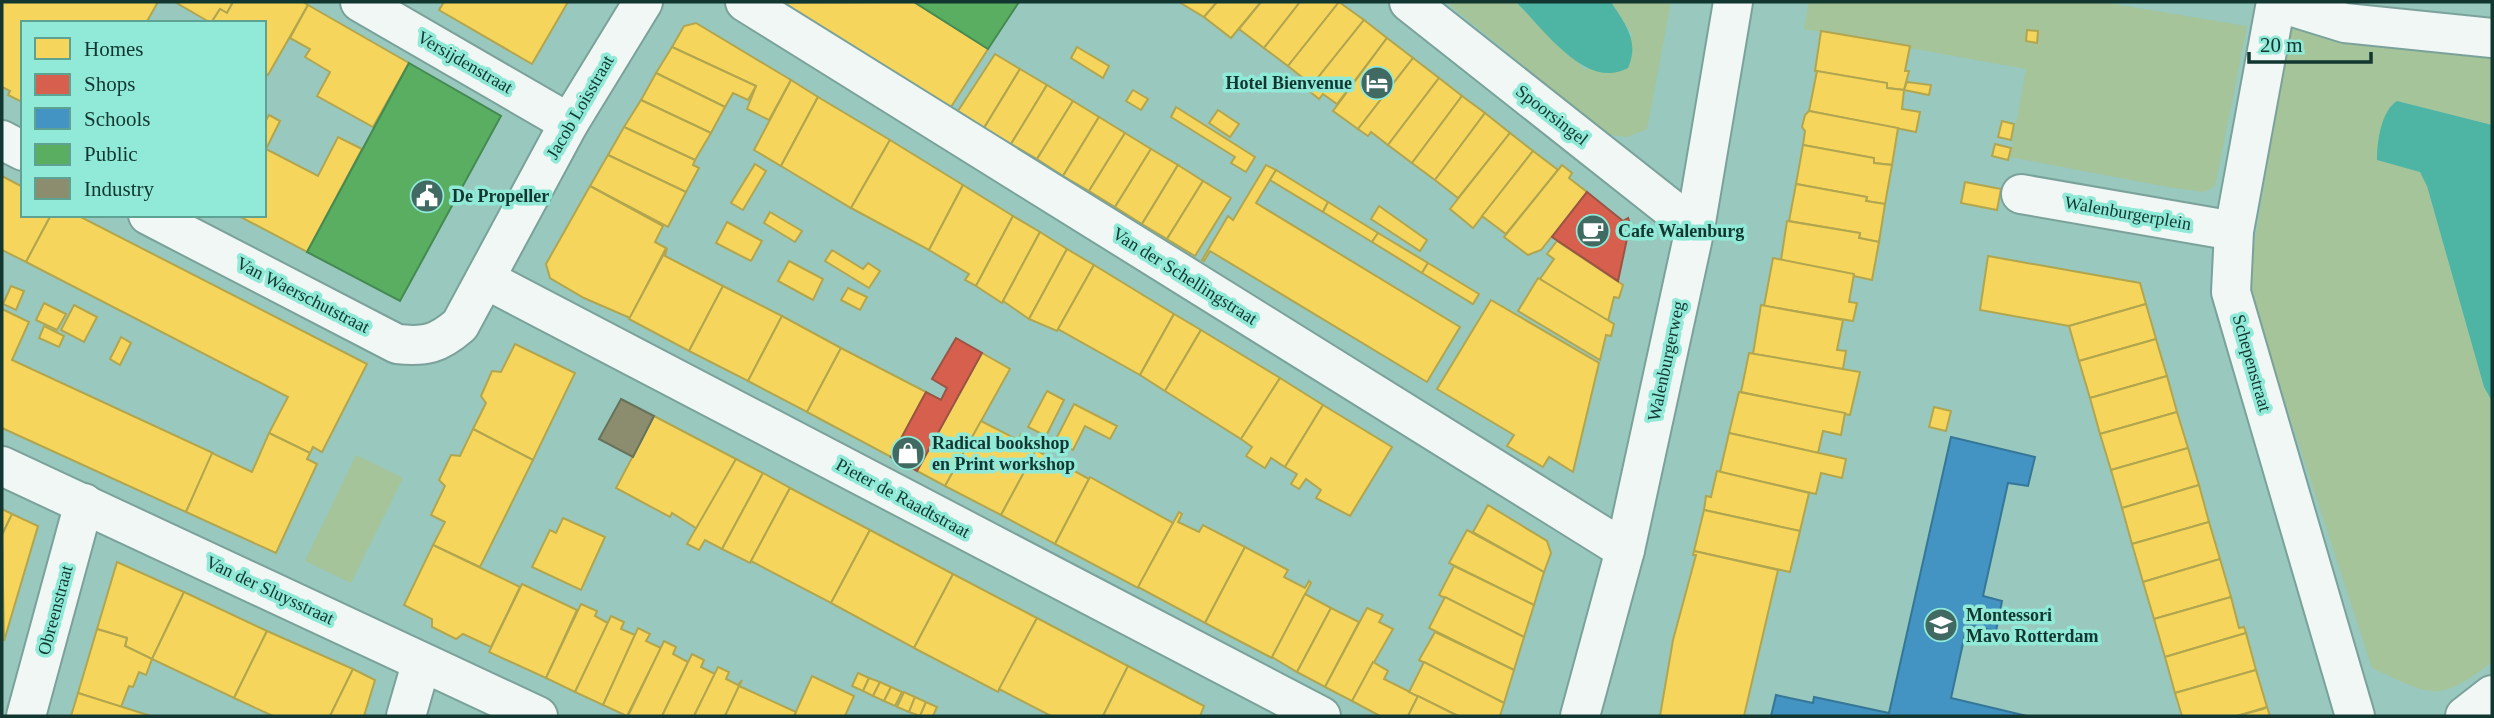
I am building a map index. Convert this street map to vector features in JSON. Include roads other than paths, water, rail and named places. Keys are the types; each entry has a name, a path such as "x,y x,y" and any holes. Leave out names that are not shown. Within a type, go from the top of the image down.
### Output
{"street":[{"name":"Versijdenstraat","path":"360,2 569,123"},
{"name":"Jacob Loisstraat","path":"460,325 569,123 643,2"},
{"name":"Van der Schellingstraat","path":"744,2 1625,550"},
{"name":"Spoorsingel","path":"1409,2 1695,228"},
{"name":"Walenburgerweg","path":"1580,716 1625,550 1695,228 1733,2"},
{"path":"2277,2 2345,23 2492,38"},
{"name":"Schepenstraat","path":"2277,2 2234,231 2231,292 2355,716"},
{"path":"2,140 21,150"},
{"name":"Walenburgerplein","path":"2021,194 2234,231"},
{"name":"Van Waerschutstraat","path":"152,217 397,344 417,346 442,340 460,325"},
{"name":"Pieter de Raadtstraat","path":"485,279 1321,716"},
{"name":"Van der Sluysstraat","path":"2,466 274,591 421,664 538,716"},
{"name":"Obreenstraat","path":"26,716 84,503"},
{"path":"406,716 421,664"},
{"path":"2465,716 2492,695"}],"place":[{"name":"Hotel Bienvenue","path":"1377,83"},
{"name":"De Propeller","path":"427,196"},
{"name":"Cafe Walenburg","path":"1593,231"},
{"name":"Radical bookshop en Print workshop","path":"908,453"},
{"name":"Montessori Mavo Rotterdam","path":"1941,625"}]}
